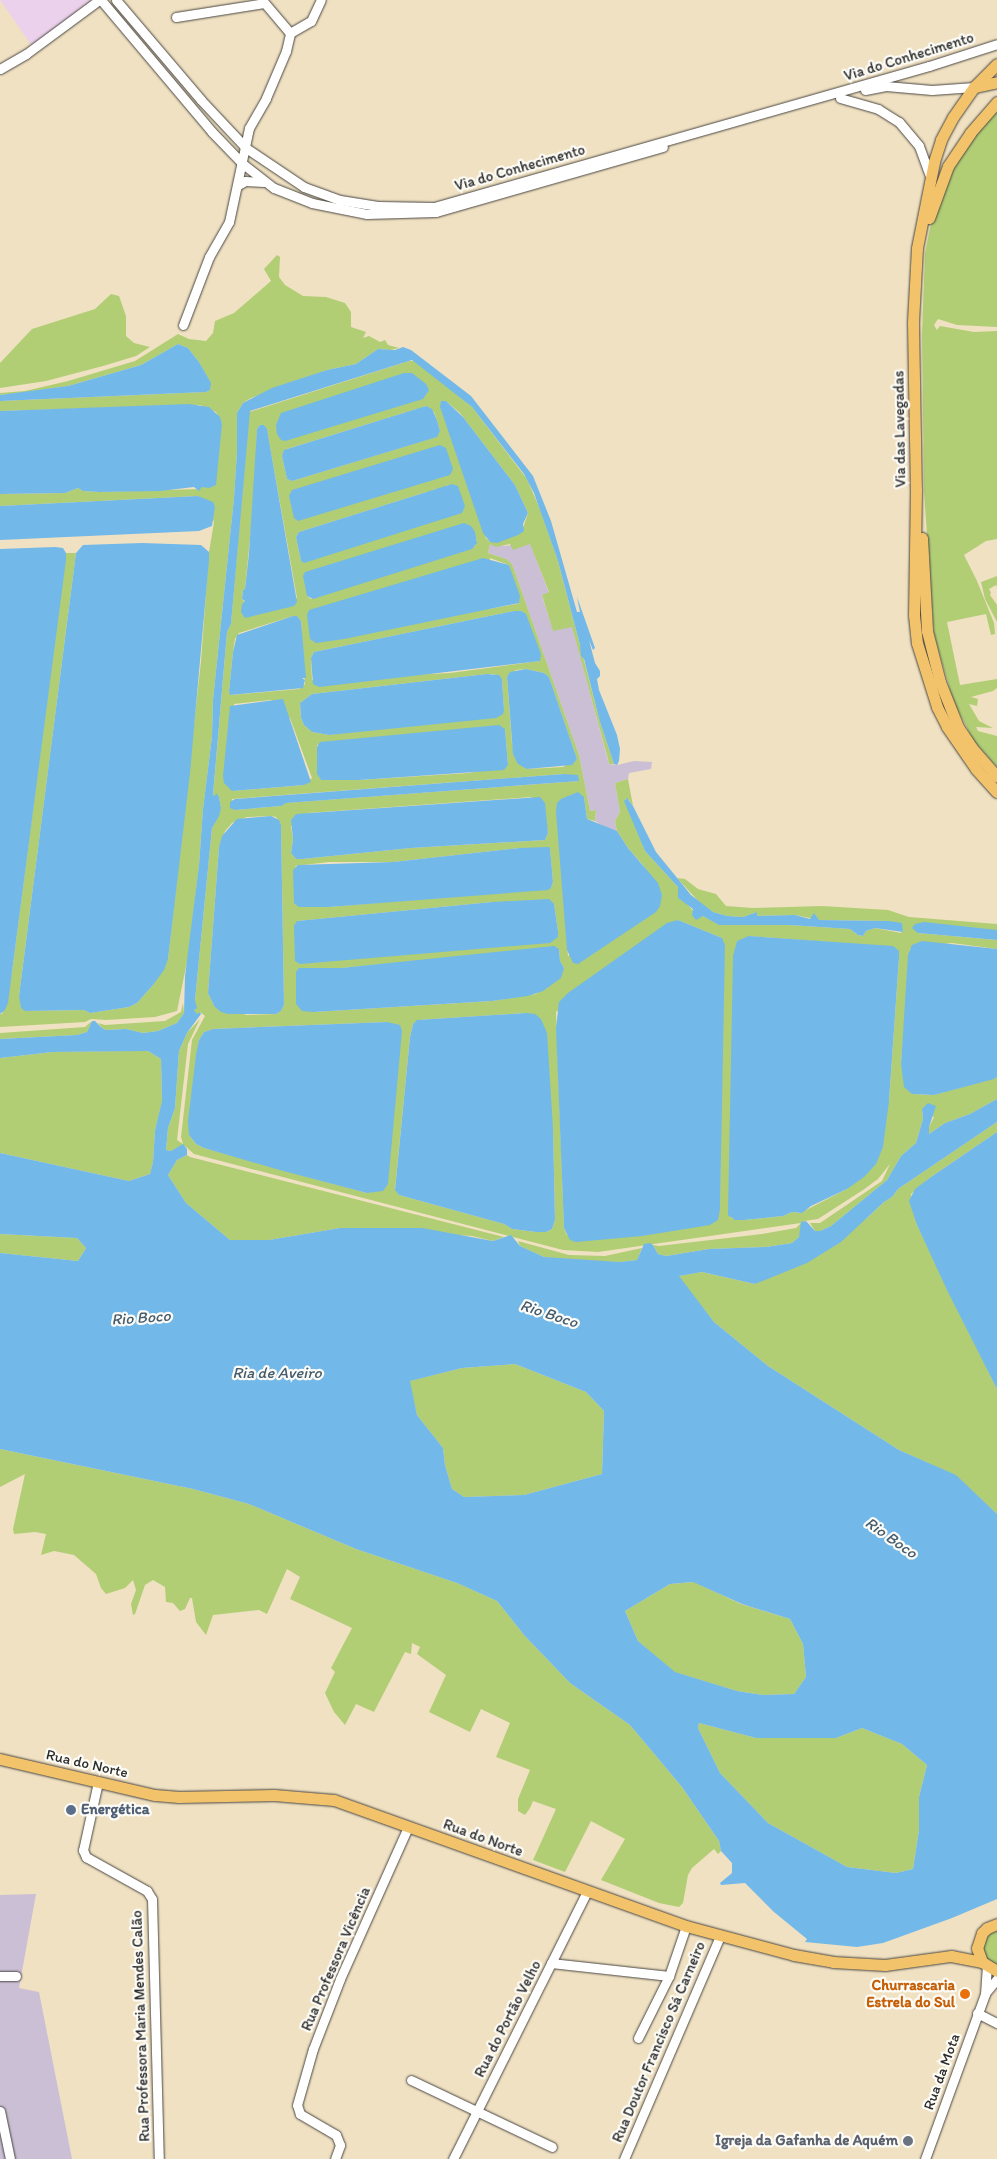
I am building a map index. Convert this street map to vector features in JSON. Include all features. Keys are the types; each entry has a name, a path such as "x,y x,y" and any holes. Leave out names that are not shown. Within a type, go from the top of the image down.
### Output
{"main road":[{"name":"Via das Lavegadas","path":"997,64 974,87 953,117 942,140 930,179 923,211 914,281 914,615 917,643 944,721 960,749 997,792"},
{"path":"974,87 997,82"},
{"name":"Via das Lavegadas","path":"997,102 970,133 948,166 933,202 920,262 918,320 920,506 926,620 932,656 958,727 972,748 997,777"},
{"path":"926,620 924,646 931,675 945,711 944,721 951,724 967,748 997,784"},
{"name":"Rua do Norte","path":"0,1759 98,1782 179,1797 274,1795 334,1800 686,1926 794,1955 833,1962 885,1965 951,1956 966,1949 978,1940 987,1928 997,1924"},
{"path":"978,1940 977,1948 988,1967"},
{"name":"Rua do Norte","path":"951,1956 988,1967"}],"street":[{"path":"0,69 26,54 100,0"},
{"name":"Via do Conhecimento","path":"100,0 212,132 243,164 264,182 296,198 346,211 389,214 436,212 886,86 932,90 974,87"},
{"name":"Via do Conhecimento","path":"116,0 246,148 293,180 340,200 378,206 434,207 892,77 997,44"},
{"path":"183,325 209,257 229,222 243,164 249,128 266,98 286,51 290,33 311,21 320,0"},
{"path":"176,17 263,2 290,33"},
{"path":"171,82 180,75"},
{"path":"840,98 878,108 899,122 919,146 930,179"},
{"path":"231,133 242,132 249,128"},
{"path":"238,185 245,181 264,182"},
{"name":"Rua Professora Maria Mendes Calão","path":"98,1782 83,1850 86,1857 147,1891 152,1898 158,2159"},
{"name":"Rua Professora Vicência","path":"336,2159 340,2145 336,2135 300,2114 298,2105 313,2049 340,1979 408,1827"},
{"name":"Rua do Portão Velho","path":"453,2159 588,1891"},
{"path":"638,2038 669,1976 686,1926"},
{"name":"Rua Doutor Francisco Sá Carneiro","path":"624,2159 720,1936"},
{"path":"551,1963 669,1976"},
{"name":"Rua da Mota","path":"925,2159 985,1994 988,1967"},
{"path":"0,1976 16,1976"},
{"name":"Rua da Mota","path":"985,1994 997,1979"},
{"path":"977,2014 997,2023"},
{"path":"411,2080 552,2147"},
{"path":"0,2111 10,2159"}],"shaded area":[{"path":"0,0 91,0 32,46"},
{"path":"530,543 549,593 542,596 553,630 572,626 609,764 617,765 634,761 652,762 651,769 629,773 628,779 615,783 620,812 615,821 617,831 606,828 595,821 596,810 590,811 579,755 512,564 506,559 488,553 490,544 504,546"},
{"path":"36,1894 19,1988 39,1992 72,2159 0,2159 0,1895"}],"green space":[{"path":"997,106 997,327 957,325 938,319 934,325 937,330 940,326 974,332 997,331 997,539 986,541 964,555 994,623 995,634 991,635 986,614 947,622 960,685 997,679 997,688 993,691 971,697 978,699 977,706 969,704 979,721 993,728 976,727 978,731 997,736 997,767 974,741 954,703 934,635 924,492 922,334 925,253 934,208 958,156"},
{"path":"277,255 280,257 279,277 285,285 303,296 326,297 345,303 351,312 351,327 366,332 363,338 369,336 380,342 385,340 388,345 399,348 390,350 378,349 356,364 327,370 251,398 243,403 237,413 234,498 213,700 212,736 189,952 177,1011 155,1017 91,1019 85,1022 0,1027 0,1014 2,1014 12,972 66,553 76,553 19,996 25,1011 84,1010 90,1013 129,1007 137,1003 153,985 168,959 201,661 209,552 214,522 202,499 198,496 0,506 0,494 65,493 78,488 83,491 99,492 200,489 222,424 216,412 200,405 0,411 0,401 206,392 210,390 210,382 199,362 188,348 178,344 141,365 68,386 23,393 0,395 0,393 25,391 68,381 135,361 178,334 189,339 206,341 213,333 215,321 234,313 271,281 264,269"},
{"path":"111,294 119,296 126,316 126,336 134,343 150,347 136,356 103,366 46,381 0,388 0,363 32,329 95,309"},
{"path":"409,361 415,361 472,407 527,479 540,509 558,561 600,722 614,764 609,764 572,627 553,631 542,595 549,592 530,544 513,550 510,544 496,547 490,544 488,553 506,559 512,564 579,755 590,811 596,810 595,821 587,819 584,797 557,803 568,956 662,895 643,865 628,848 617,831 615,821 620,812 615,783 628,779 633,806 629,800 625,799 645,851 678,887 678,898 686,903 699,917 703,916 720,925 789,925 850,929 863,936 866,931 875,928 901,933 903,930 889,921 819,920 795,915 756,916 757,912 743,917 727,916 713,912 701,904 677,878 685,879 698,889 716,894 726,906 753,908 822,906 888,910 909,917 997,924 997,930 918,933 997,940 997,949 952,943 910,949 901,1064 912,1094 934,1095 997,1077 997,1099 970,1114 945,1123 929,1134 929,1127 934,1117 922,1109 923,1119 916,1143 901,1156 887,1180 831,1226 815,1231 810,1223 820,1223 882,1181 890,1164 878,1179 863,1190 818,1219 804,1221 799,1237 792,1243 766,1247 709,1249 666,1256 658,1254 653,1245 659,1246 762,1234 796,1228 801,1223 598,1252 563,1250 194,1154 185,1146 171,1151 166,1150 168,1128 175,1108 179,1051 187,1033 200,1019 188,1044 177,1140 183,1144 181,1137 192,1040 205,1016 200,1012 197,1015 194,1010 212,828 221,808 219,797 213,796 227,632 231,624 249,412","holes":["446,401 460,413 515,485 528,513 523,528 490,542 486,538 444,414 443,409","426,406 434,412 440,431 436,437 292,481 287,479 282,456 287,449","260,425 264,425 267,430 297,598 242,604 245,602 242,599 243,590 245,589 255,488 257,429","452,484 301,561 296,537 299,532","477,539 475,546 311,599 307,596","490,558 509,565 519,603 489,609","514,611 521,611 539,661 450,673 312,680 311,658 314,652","297,616 301,621 305,684 299,689 231,695 229,691 235,639 239,633","526,669 544,673 549,677 577,759 563,767 527,769 512,744 507,677 516,670","487,674 494,674 502,679 504,710 329,735 312,732 304,725 301,718 300,703 312,694","271,700 290,718 312,778 304,785 232,791 234,704","505,729 508,765 469,773 359,780 321,780 317,773 317,745","564,774 579,781 285,803 281,806 235,810 232,799","531,797 546,820 548,833 545,840 411,848 302,859 296,859 291,853 293,840 291,826 308,813","247,817 276,817 281,825 284,1005 281,1011 276,1014 247,1015 214,1006 208,993 219,847 225,831 232,823","520,848 550,849 553,882 551,888 329,907 295,866 329,862 393,862","492,902 554,904 558,931 297,921","678,920 722,938 720,1209 642,1236 567,1235 564,1228 556,1012","749,936 891,947 899,958 889,1101 847,1189 800,1213 792,1212 783,1216 744,1220 731,1218","559,949 560,961 564,968 536,994 492,1001 314,1012 299,968 341,968","526,1013 553,1128 555,1220 552,1229 546,1232 512,1229 504,1224 399,1195 395,1189 410,1037 413,1024 418,1020","387,1022 367,1193 204,1148 196,1144 189,1135 199,1040 204,1032 213,1029"]},
{"path":"997,576 997,587 996,585 989,589 990,595 997,605 997,622 985,599 981,582"},
{"path":"183,1003 184,1013 177,1023 158,1031 143,1033 126,1029 106,1030 98,1023 105,1025 165,1021 181,1012"},
{"path":"92,1021 87,1032 77,1035 0,1039 0,1033 85,1027"},
{"path":"148,1051 161,1059 162,1102 155,1130 153,1162 150,1174 129,1181 0,1153 0,1058 53,1052"},
{"path":"997,1122 997,1132 931,1177 911,1194 917,1225 997,1389 997,1514 955,1475 899,1450 768,1366 714,1322 678,1276 702,1272 755,1284 867,1218 892,1197 898,1189"},
{"path":"187,1155 504,1237 493,1241 472,1236 340,1228 269,1240 230,1240 186,1203 168,1175 177,1160"},
{"path":"0,1234 77,1238 86,1248 78,1261 0,1253"},
{"path":"518,1241 569,1255 605,1256 642,1248 637,1260 620,1262 572,1261 544,1257 520,1246"},
{"path":"515,1364 586,1392 604,1411 602,1474 524,1495 464,1497 452,1489 445,1465 443,1448 417,1415 409,1381 462,1368"},
{"path":"0,1449 193,1489 249,1504 356,1549 457,1583 497,1601 524,1635 570,1683 630,1725 682,1787 719,1841 721,1851 718,1854 714,1849 692,1868 688,1875 683,1903 679,1907 659,1903 601,1880 625,1839 591,1821 565,1872 533,1860 556,1809 533,1801 525,1815 518,1811 518,1799 530,1770 496,1757 510,1723 481,1709 470,1732 429,1712 446,1675 417,1654 420,1647 412,1643 411,1654 405,1652 374,1712 356,1704 345,1725 334,1712 325,1693 335,1672 331,1668 352,1628 290,1599 300,1577 287,1569 267,1614 259,1610 213,1615 206,1635 196,1622 192,1598 190,1598 185,1609 180,1611 173,1603 166,1602 165,1587 153,1580 145,1585 133,1615 131,1604 136,1590 133,1580 125,1588 106,1594 101,1588 96,1574 74,1555 54,1551 41,1555 46,1534 35,1532 14,1534 13,1529 25,1474 0,1487"},
{"path":"694,1582 741,1604 790,1619 803,1644 806,1677 794,1694 763,1695 737,1691 674,1672 638,1641 625,1611 670,1584"},
{"path":"699,1723 756,1738 836,1738 862,1728 902,1744 927,1765 919,1797 919,1830 913,1869 896,1873 847,1867 768,1823 720,1773 698,1728"},
{"path":"997,1930 997,1966 990,1964 982,1954 983,1942 986,1936"}],"water":[{"path":"178,344 188,348 199,362 211,383 210,390 206,392 0,401 0,395 68,386 141,365"},
{"name":"Ria de Aveiro","path":"403,347 411,350 471,396 533,476 551,521 577,612 580,612 577,597 595,648 593,650 589,640 595,663 600,671 600,676 597,679 599,690 617,735 620,749 619,761 617,765 614,764 600,722 584,659 581,656 580,645 558,561 534,493 524,474 472,407 412,360 250,411 231,624 227,632 213,795 215,796 216,793 219,797 221,808 212,828 195,1000 197,1008 194,1010 197,1014 200,1012 201,1014 187,1033 179,1051 175,1108 168,1128 166,1150 171,1151 183,1144 187,1149 187,1155 177,1160 168,1175 186,1203 230,1240 269,1240 340,1228 422,1228 493,1241 511,1235 520,1246 544,1257 620,1262 637,1260 644,1244 650,1243 658,1254 666,1256 709,1249 766,1247 792,1243 799,1237 801,1222 806,1221 815,1231 820,1231 831,1226 887,1180 901,1156 916,1143 923,1119 922,1109 928,1103 936,1106 929,1127 929,1134 945,1123 970,1114 997,1099 997,1122 898,1189 892,1197 884,1202 841,1242 807,1263 755,1284 702,1272 679,1276 714,1322 768,1366 899,1450 956,1475 997,1514 997,1899 952,1918 883,1943 857,1947 805,1942 807,1939 774,1912 745,1883 721,1885 720,1883 732,1873 732,1863 721,1851 719,1841 682,1787 630,1725 570,1683 524,1635 497,1601 457,1583 356,1549 249,1504 193,1489 0,1449 0,1253 78,1261 86,1248 77,1238 0,1234 0,1153 129,1181 150,1174 153,1162 155,1130 162,1101 161,1059 148,1051 53,1052 0,1058 0,1039 77,1035 87,1032 92,1021 95,1021 106,1030 126,1029 143,1033 158,1031 177,1023 184,1013 185,976 199,865 203,809 212,736 213,700 234,498 237,413 243,403 272,388 327,370 356,364 378,349 395,350","holes":["515,1364 586,1392 604,1411 602,1474 524,1495 464,1497 452,1489 445,1465 443,1448 417,1415 410,1381 462,1368","693,1582 742,1604 790,1619 803,1644 806,1677 794,1694 763,1695 737,1691 675,1672 638,1641 625,1611 670,1584","699,1723 756,1738 836,1738 862,1728 902,1744 927,1765 919,1797 919,1830 913,1869 896,1873 847,1867 768,1823 720,1773 698,1728"]},
{"path":"404,373 412,373 426,384 429,390 423,399 285,441 281,440 277,434 276,425 281,413"},
{"path":"441,401 446,401 463,417 515,485 528,513 523,524 524,531 518,535 497,543 490,542 483,533 440,407"},
{"path":"189,404 209,407 220,417 222,424 216,485 209,488 202,487 199,491 194,487 160,491 99,492 83,491 78,488 65,493 0,494 0,411"},
{"path":"426,406 432,409 437,420 440,431 437,437 292,481 287,479 282,456 284,450"},
{"path":"260,425 264,425 267,429 297,602 294,606 245,618 241,612 242,604 245,601 242,599 249,553 257,429"},
{"path":"440,445 446,448 453,469 450,475 298,521 294,518 289,496 292,490"},
{"path":"452,484 458,486 465,506 462,513 304,563 301,561 296,537 299,532"},
{"path":"198,496 213,502 215,507 212,526 199,531 0,540 0,506"},
{"path":"464,523 471,526 475,532 477,543 472,549 313,599 307,596 303,576 305,572"},
{"path":"142,543 201,545 209,552 190,773 168,959 164,970 153,985 137,1003 129,1007 90,1013 84,1010 25,1011 21,1008 19,996 76,553 83,545"},
{"path":"63,548 66,553 66,560 8,1003 5,1010 0,1014 0,549"},
{"path":"483,558 509,565 520,596 519,603 344,639 316,643 310,639 307,615 309,610"},
{"path":"521,611 526,614 541,654 540,661 319,687 313,684 311,658 314,652"},
{"path":"297,616 301,621 306,678 302,678 305,680 303,688 230,695 233,652 237,635"},
{"path":"526,669 544,673 549,677 577,759 572,765 527,769 518,764 513,754 507,677 510,672"},
{"path":"487,674 499,675 502,679 504,710 503,714 496,718 329,735 312,732 304,725 301,718 300,703 312,694"},
{"path":"283,699 311,782 304,785 232,791 224,783 223,776 230,706"},
{"path":"499,725 505,729 508,765 504,770 359,780 321,780 317,774 317,747 320,742"},
{"path":"564,774 578,775 579,781 286,803 281,806 235,810 230,808 230,802 235,799"},
{"path":"578,792 584,797 587,819 617,831 628,848 658,883 662,895 660,906 656,912 578,964 573,963 567,950 556,812 557,803 561,799"},
{"path":"540,797 545,803 548,833 545,840 411,848 302,859 296,859 291,853 293,840 291,820 296,814"},
{"path":"627,798 633,806 656,852 691,895 713,912 727,916 743,917 757,912 757,916 795,915 810,919 814,913 819,920 889,921 902,923 903,932 875,928 866,931 863,936 850,929 789,925 719,925 703,916 696,920 692,915 693,909 678,898 678,887 645,851 624,801"},
{"path":"271,816 279,820 281,825 284,1005 281,1011 276,1014 228,1014 221,1012 214,1006 208,993 219,847 222,836 237,819"},
{"path":"520,848 550,848 553,882 548,890 329,907 299,907 294,903 293,870 298,865 393,862"},
{"path":"549,899 554,904 558,931 558,937 550,943 300,964 295,961 294,926 297,921 492,902"},
{"path":"678,920 722,938 725,945 720,1209 718,1220 710,1225 642,1236 576,1242 570,1240 564,1228 556,1028 559,1002 568,993 667,923"},
{"path":"924,922 997,930 997,940 918,933 912,928 915,924"},
{"path":"749,936 893,946 899,951 899,958 889,1101 883,1147 876,1164 864,1177 847,1189 811,1206 802,1213 792,1212 783,1216 735,1220 728,1215 733,956 737,941"},
{"path":"922,941 997,949 997,1077 994,1079 934,1095 912,1094 904,1087 901,1064 908,955 912,945"},
{"path":"554,946 559,949 560,961 564,968 561,978 543,991 528,996 492,1001 314,1012 302,1011 296,1004 296,972 299,968 341,968"},
{"path":"535,1014 541,1019 547,1033 553,1128 555,1220 552,1229 546,1232 536,1232 512,1229 504,1224 399,1195 395,1190 410,1037 413,1024 417,1020"},
{"path":"387,1022 400,1025 402,1031 388,1184 383,1191 367,1193 276,1169 204,1148 196,1144 189,1135 188,1121 196,1055 199,1040 204,1032 213,1029"},
{"path":"997,1132 997,1389 947,1290 917,1225 909,1201 915,1189"}],"place":[{"name":"Energética","path":"71,1810"},
{"name":"Churrascaria Estrela do Sul","path":"965,1994"},
{"name":"Igreja da Gafanha de Aquém","path":"908,2141"}],"water label":[{"name":"Rio Boco","path":"549,1314"},
{"name":"Rio Boco","path":"141,1318"},
{"name":"Rio Boco","path":"891,1538"}]}
